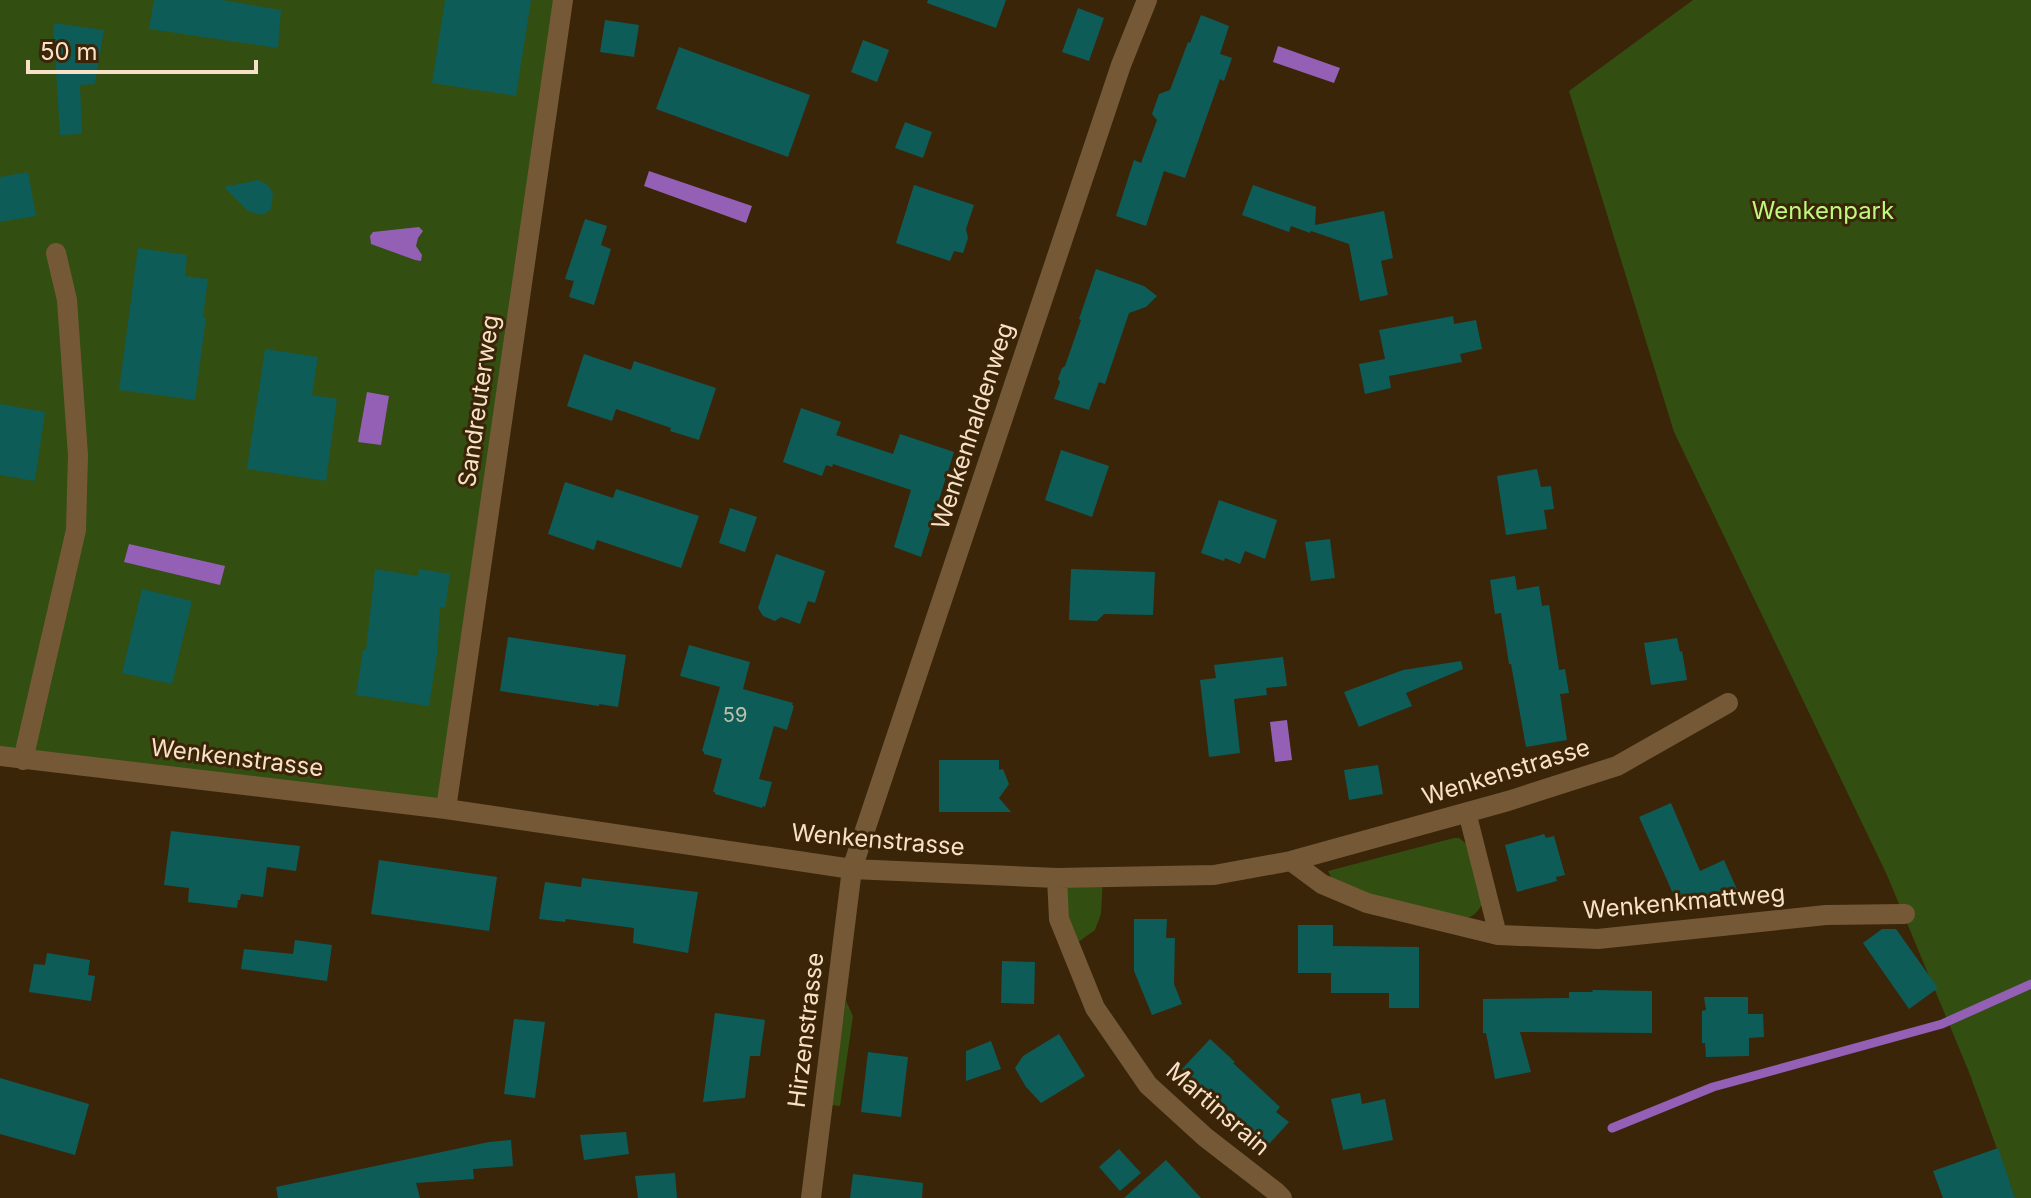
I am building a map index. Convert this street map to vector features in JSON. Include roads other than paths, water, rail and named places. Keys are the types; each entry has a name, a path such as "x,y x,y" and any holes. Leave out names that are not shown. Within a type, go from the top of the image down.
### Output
{"street":[{"name":"Sandreuterweg","path":"446,809 563,0"},
{"name":"Wenkenhaldenweg","path":"852,869 1116,80 1147,0"},
{"path":"23,760 76,530 77,440 67,300 56,253"},
{"name":"Wenkenstrasse","path":"0,756 446,809 852,869 1057,878 1214,875 1291,861 1617,766 1728,703"},
{"name":"Wenkenkmattweg","path":"1291,861 1322,884 1367,903 1498,935 1598,939 1826,915 1905,914"},
{"name":"Hirzenstrasse","path":"811,1198 852,869"},
{"name":"Martinsrain","path":"1057,878 1059,919 1095,1008 1148,1085 1205,1137 1282,1198"}],"lane":[{"path":"1467,812 1498,935"}],"waterway":[{"path":"1612,1128 1713,1087 1942,1024 2031,984"}],"park label":[{"name":"Wenkenpark","path":"1823,211"}]}
